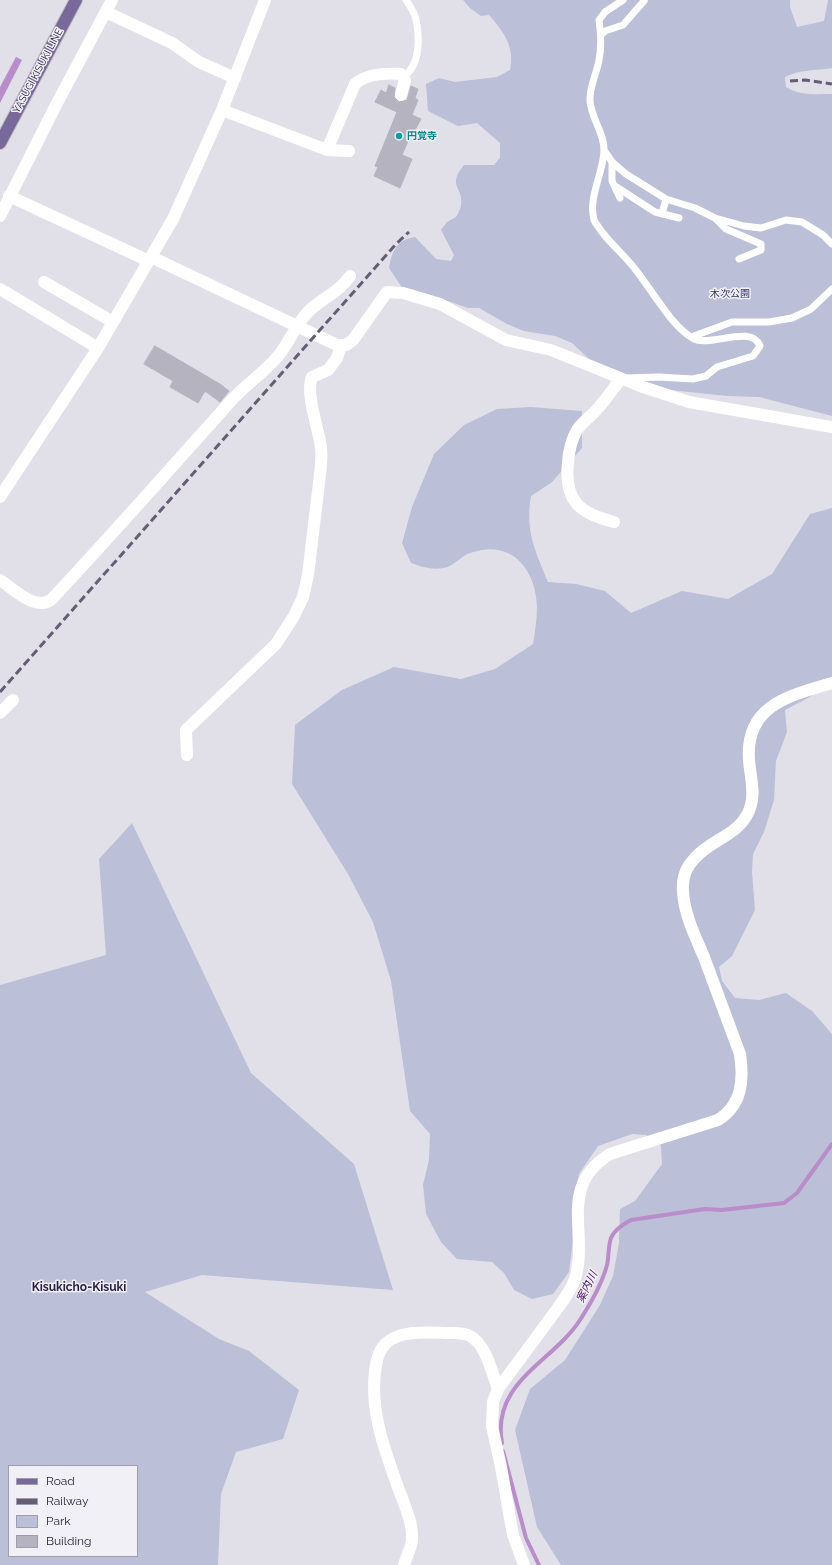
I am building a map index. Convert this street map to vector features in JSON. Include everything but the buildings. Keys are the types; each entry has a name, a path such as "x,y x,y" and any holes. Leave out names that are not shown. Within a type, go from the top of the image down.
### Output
{"main road":[{"name":"YASUGI KISUKI LINE","path":"0,143 76,0"}],"street":[{"path":"0,216 56,105 112,0"},
{"path":"0,497 98,348 150,259 183,198 222,110 265,0"},
{"path":"106,12 172,43 199,62 235,78"},
{"path":"327,150 356,84 360,79 385,74 401,74 404,76 404,85 401,95"},
{"path":"222,110 327,150 349,151"},
{"path":"10,196 341,346 350,343 353,340 384,295 392,292 440,304 506,340 551,350 621,379 689,402 832,427"},
{"path":"0,580 37,604 47,603 51,600 147,497 236,395 257,378 279,355 297,326 313,307 339,290 350,276"},
{"path":"44,282 113,322"},
{"path":"0,289 98,348"},
{"path":"187,755 186,730 276,644 294,616 303,597 308,575 321,466 321,449 310,392 310,381 316,375 328,370 338,358 341,346"},
{"path":"614,522 590,515 581,509 569,490 566,479 570,446 577,429 603,403 621,379"},
{"path":"524,1565 513,1535 492,1426 493,1402 498,1388 570,1290 578,1268 580,1254 577,1224 579,1197 585,1178 596,1163 610,1154 718,1120 729,1113 735,1104 739,1094 743,1069 740,1054 691,926 684,902 684,876 688,866 696,856 727,835 742,823 748,815 752,804 752,783 748,746 754,727 761,714 775,703 800,692 832,683"},
{"path":"0,713 13,700"},
{"path":"404,1565 412,1539 408,1515 383,1446 376,1413 374,1391 379,1354 383,1346 398,1336 414,1332 470,1335 477,1342 487,1357 498,1388"}],"lane":[{"path":"404,76 414,67 418,42 416,20 406,0"},
{"path":"623,0 601,16 599,20 601,35 600,58 592,84 590,102 604,150 612,162 630,177 666,199 695,208 715,218 760,228 786,220 802,222 823,235 832,244"},
{"path":"601,35 605,31 623,25 644,1"},
{"path":"604,150 596,185 593,215 594,220 636,270 660,305 692,337 696,339 705,341 741,336 751,337 758,343 759,349 756,354 750,358 717,367 706,376 693,379 640,376 621,379"},
{"path":"612,162 611,171 620,198"},
{"path":"615,186 655,212 680,218"},
{"path":"662,214 666,199"},
{"path":"715,218 726,229 761,244 761,250 739,259"},
{"path":"692,337 732,322 769,322 792,318 811,309 832,289"}],"green space":[{"name":"木次公園","path":"463,0 790,0 790,7 797,27 824,21 828,0 832,0 832,68 802,71 785,77 786,87 791,90 808,94 832,94 832,416 759,397 727,396 670,390 647,384 590,360 572,343 555,336 524,331 507,324 479,308 468,308 448,301 440,301 411,289 403,289 389,268 396,248 403,241 415,237 436,259 451,261 454,255 441,230 447,222 456,217 461,206 461,199 456,178 464,165 494,165 500,158 500,143 477,123 458,126 428,111 426,84 439,78 455,82 497,77 510,70 510,47 504,34 489,15 481,16 470,8"},
{"path":"531,407 582,411 582,448 552,482 531,496 529,508 530,530 535,550 548,582 576,584 605,591 631,613 682,591 728,599 772,574 810,514 832,508 832,677 810,697 785,710 787,732 776,761 774,800 764,832 753,854 752,872 755,910 732,956 719,967 722,981 735,998 759,1000 786,993 812,1011 832,1034 832,1565 561,1565 537,1527 515,1430 530,1389 565,1360 600,1305 613,1276 619,1243 620,1209 635,1201 662,1164 661,1146 646,1135 632,1134 598,1146 579,1174 574,1198 574,1232 569,1272 553,1294 532,1299 514,1290 504,1273 492,1262 457,1259 441,1242 426,1214 423,1185 429,1160 430,1134 410,1111 391,981 373,922 348,874 292,784 295,725 342,690 394,667 461,679 495,669 533,644 537,612 536,593 532,580 526,569 509,553 485,549 467,554 453,564 438,569 411,563 402,543 412,507 434,454 464,425 497,409"},
{"path":"132,823 251,1073 354,1164 393,1290 202,1275 145,1292 219,1339 249,1351 299,1390 283,1439 236,1452 221,1494 218,1565 0,1565 0,985 106,955 99,859"}],"shaded area":[{"path":"16,57 22,60 0,103 0,87"}],"waterway":[{"name":"案内川","path":"502,1443 501,1422 506,1404 515,1388 527,1374 568,1335 580,1320 602,1279 607,1265 610,1241 617,1229 631,1220 705,1209 722,1210 784,1203 797,1193 832,1144"},
{"name":"案内川","path":"503,1451 526,1538 539,1565"}],"railway":[{"path":"790,81 805,80 832,84"},
{"path":"0,692 396,244 409,232"}],"place":[{"name":"円覚寺","path":"399,136"}],"district":[{"name":"Kisukicho-Kisuki","path":"79,1287"}]}
